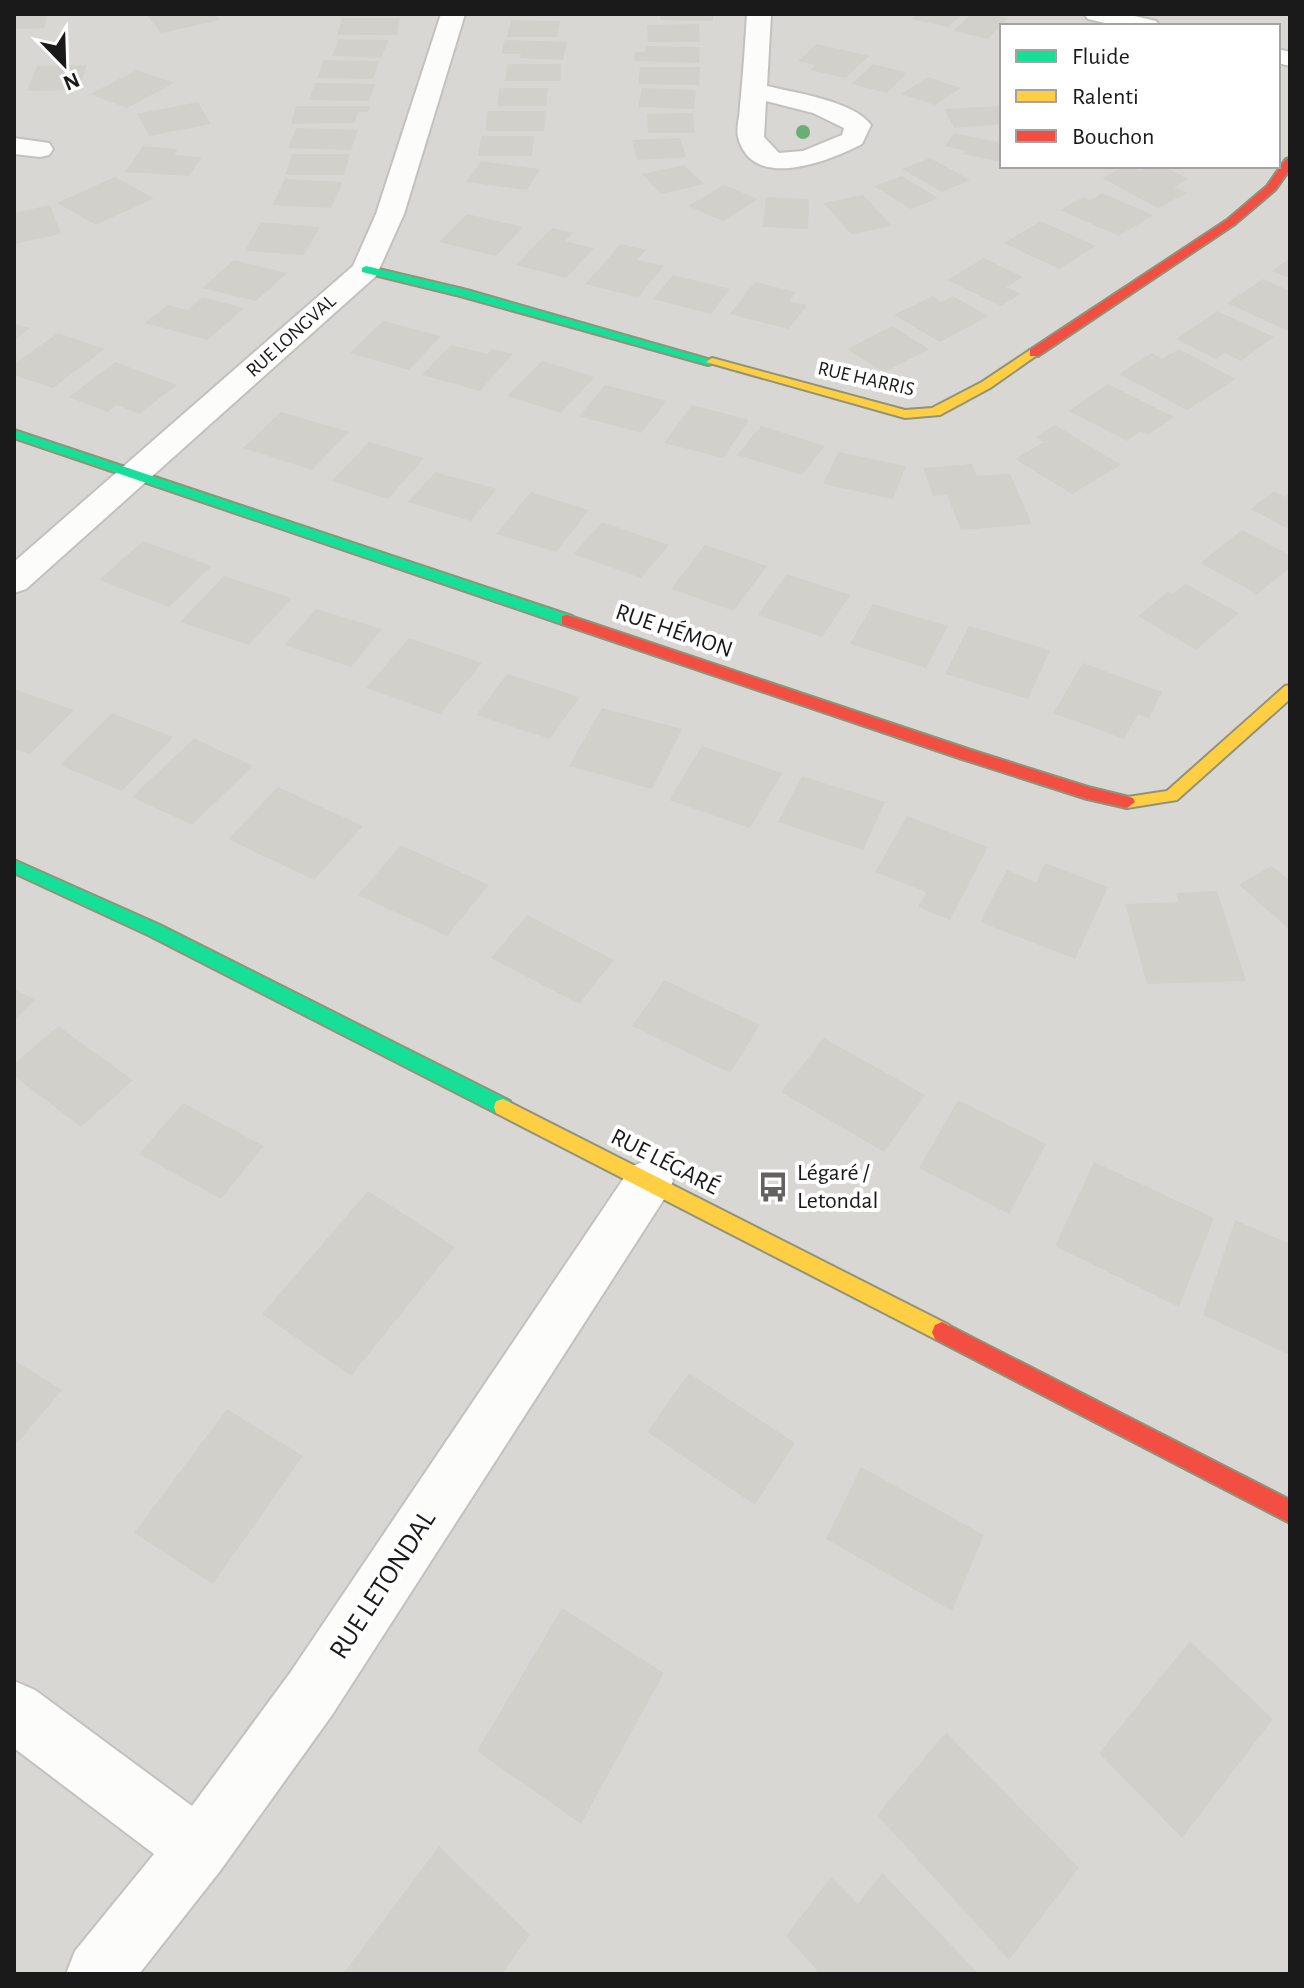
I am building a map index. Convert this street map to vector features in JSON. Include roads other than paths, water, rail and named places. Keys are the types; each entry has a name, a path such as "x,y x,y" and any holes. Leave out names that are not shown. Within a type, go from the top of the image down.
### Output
{"street":[{"name":"RUE LONGVAL","path":"14,581 366,270 390,214 453,14"},
{"path":"755,91 759,14"},
{"path":"1096,14 1139,24"},
{"name":"RUE HARRIS","path":"366,270 463,293 880,409 905,414 935,412 986,385 1231,222 1271,188 1290,161"},
{"name":"RUE HÉMON","path":"14,434 968,755 1124,802 1171,796 1290,690"},
{"name":"RUE LÉGARÉ","path":"14,866 154,930 1290,1512"},
{"name":"RUE LETONDAL","path":"98,1974 198,1849 311,1694 649,1181"},
{"path":"14,1711 198,1849"}],"place":[{"name":"Légaré / Letondal","path":"773,1187"}]}
